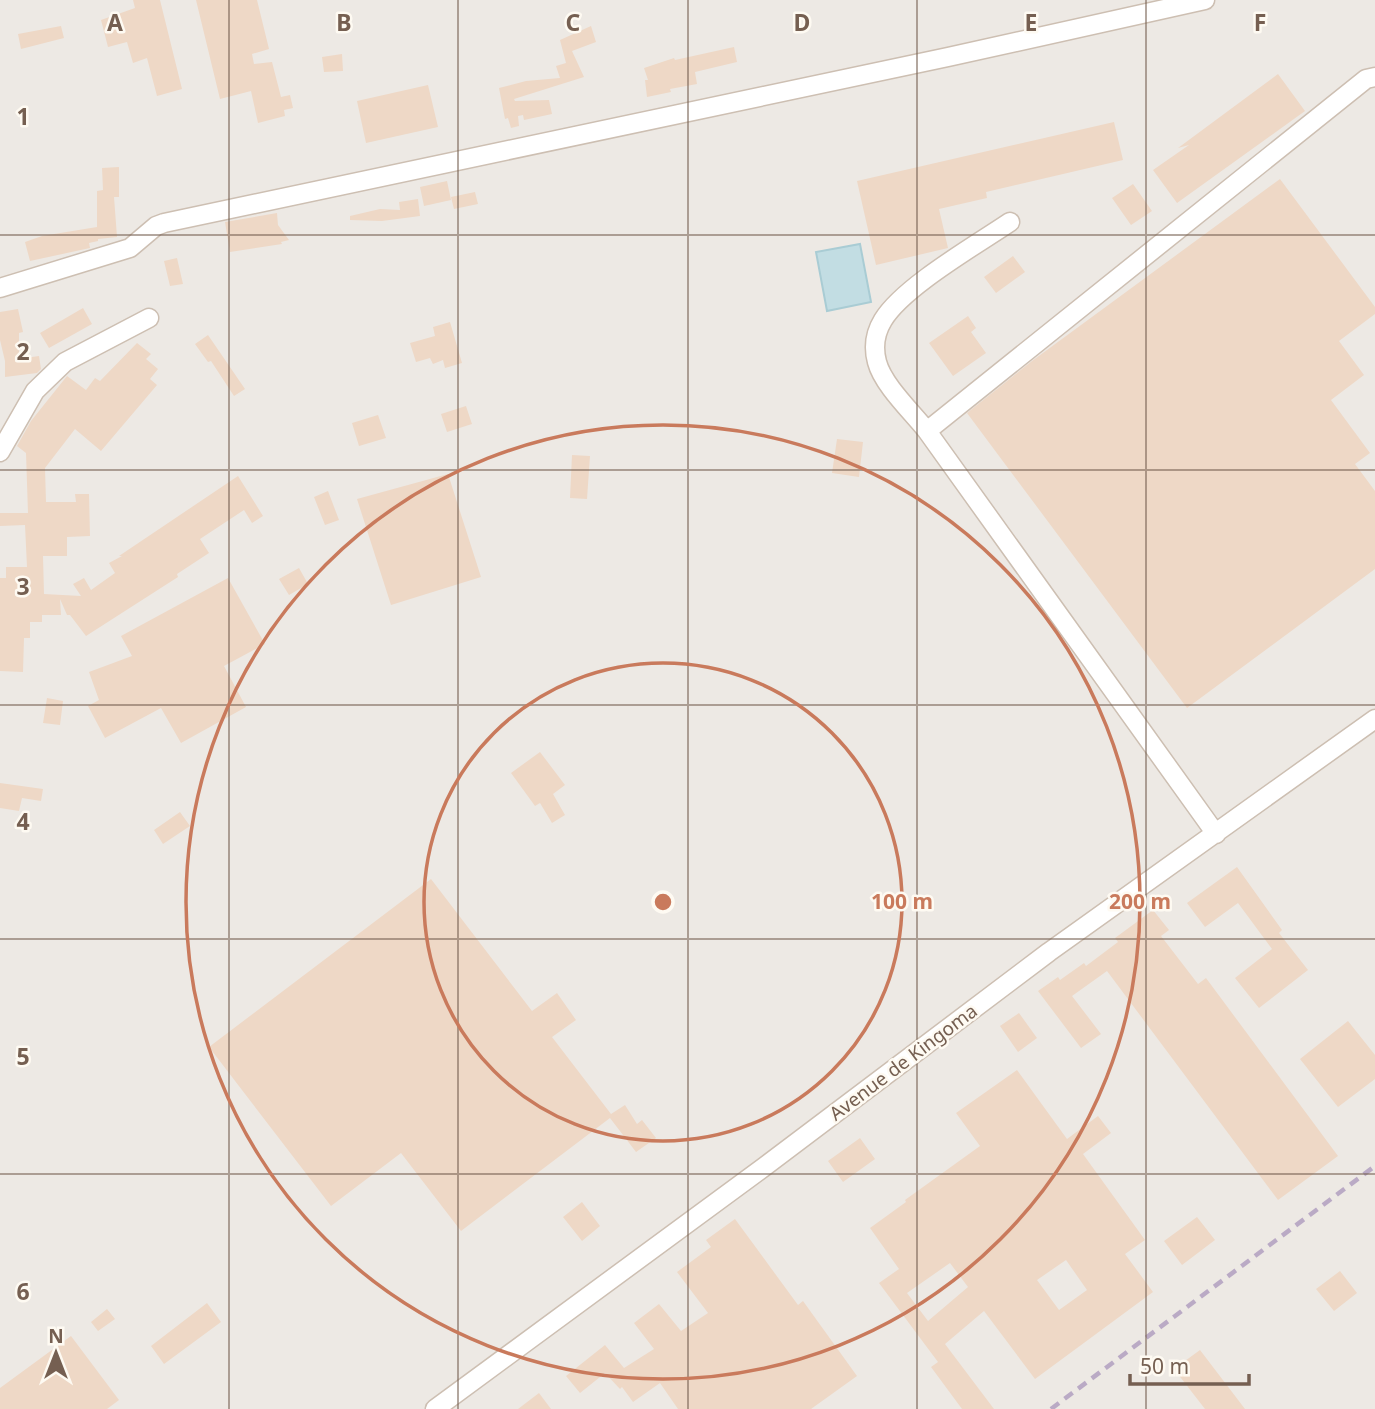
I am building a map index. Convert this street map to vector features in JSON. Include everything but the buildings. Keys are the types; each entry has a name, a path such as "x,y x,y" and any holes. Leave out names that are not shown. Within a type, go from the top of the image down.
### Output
{"street":[{"path":"0,288 130,248 156,226 164,223 935,60 1205,0"},
{"path":"927,431 1366,79 1375,77"},
{"path":"1010,222 917,286 891,308 876,332 874,345 877,363 883,375 927,431 1216,834"},
{"path":"0,452 35,391 65,362 149,318"},
{"name":"Avenue de Kingoma","path":"435,1409 764,1167 1049,951 1375,719"}],"shaded area":[{"path":"0,0 1375,0 1375,1409 0,1409"}],"water":[{"path":"860,244 871,302 827,311 816,252"}],"railway":[{"path":"1051,1409 1375,1166"}]}
